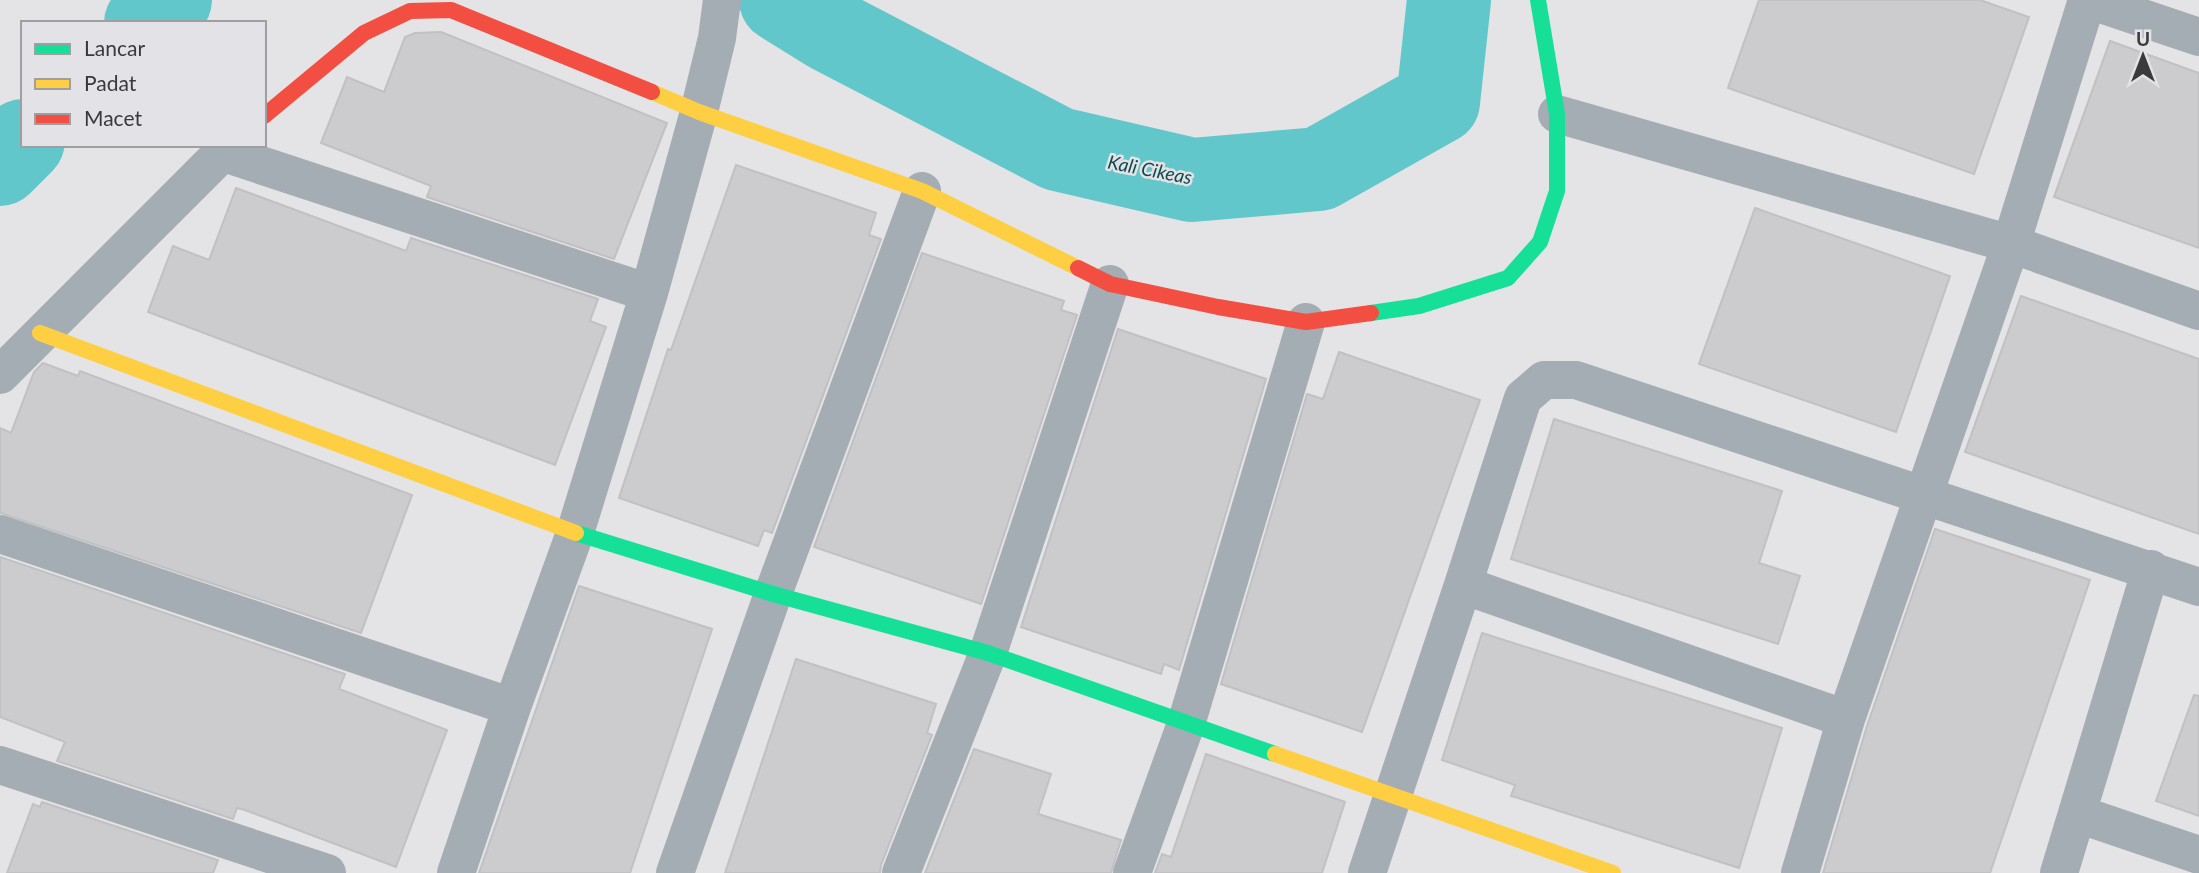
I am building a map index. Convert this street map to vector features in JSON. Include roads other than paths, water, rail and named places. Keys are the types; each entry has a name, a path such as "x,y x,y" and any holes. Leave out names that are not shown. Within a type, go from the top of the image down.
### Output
{"street":[{"path":"456,873 575,533 649,293 699,112 717,38 722,0"},
{"path":"266,114 364,33 410,11 451,10 699,112 922,191 1110,284 1218,307 1306,321 1419,306 1508,278 1540,242 1557,191 1557,114 1538,0"},
{"path":"1800,873 1846,719 2011,244 2088,0 2199,37"},
{"path":"1557,114 2011,244 2199,311"},
{"path":"0,375 225,149 649,293"},
{"path":"676,873 773,594 922,191"},
{"path":"901,873 988,653 1110,284"},
{"path":"1132,873 1187,721 1306,321"},
{"path":"40,333 575,533 773,594 988,653 1392,794 1602,872"},
{"path":"1367,873 1464,585 1523,398 1544,380 1576,380 2199,587"},
{"path":"0,534 512,707"},
{"path":"2059,873 2151,569"},
{"path":"1464,585 1846,719"},
{"path":"0,765 327,873"},
{"path":"2078,814 2199,855"}],"waterway":[{"name":"Kali Cikeas","path":"148,21 170,0"},
{"name":"Kali Cikeas","path":"781,0 829,30 1058,149 1192,180 1319,169 1438,102 1449,0"},
{"name":"Kali Cikeas","path":"0,164 21,143"}]}
